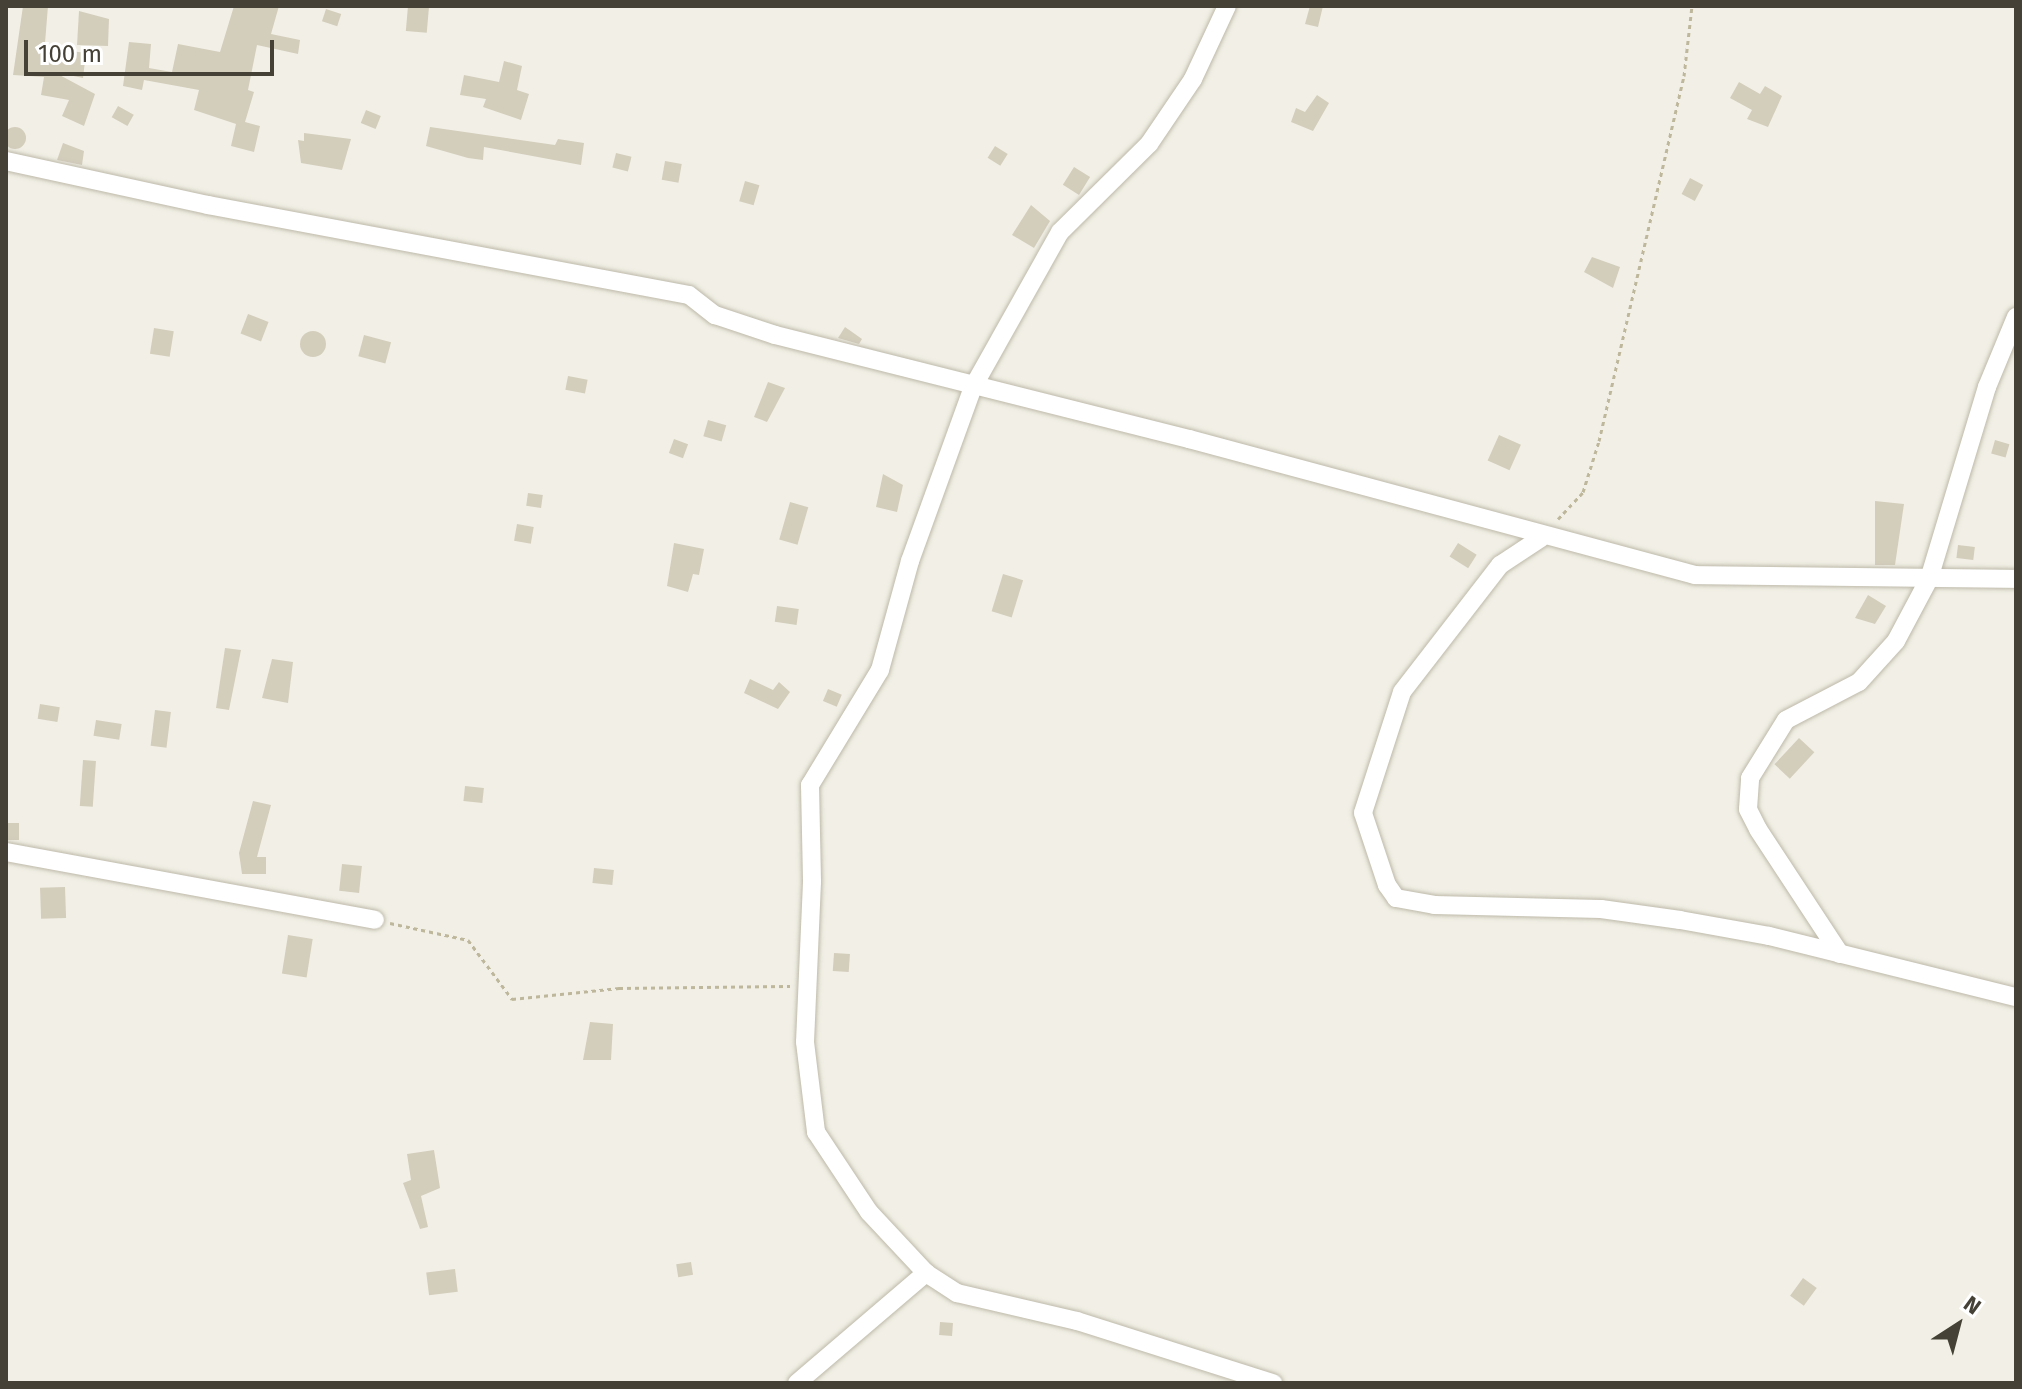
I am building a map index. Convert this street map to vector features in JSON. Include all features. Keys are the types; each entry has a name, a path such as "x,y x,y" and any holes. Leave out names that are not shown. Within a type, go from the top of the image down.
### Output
{"street":[{"path":"1227,6 1193,79 1149,144 1060,232 973,387 910,561 880,670 810,785 805,1042 816,1132 869,1212 926,1273 957,1293 1077,1321 1273,1383"},
{"path":"6,161 208,205 689,295 715,315 746,326 973,387 1217,446 1541,538 1695,575 2016,579"},
{"path":"1840,954 1758,829 1748,809 1750,778 1786,720 1874,670 1929,579 1983,401 2016,317"},
{"path":"1541,538 1500,565 1402,692 1363,813 1390,891 1403,902 1543,904 1665,917 1840,954 2016,997"},
{"path":"6,852 375,920"},
{"path":"797,1383 926,1273"}],"path":[{"path":"1541,538 1583,492 1599,441 1684,76 1692,6"},
{"path":"375,920 468,940 512,999 619,988 808,986"}],"building":[{"path":"23,6 48,6 45,43 49,48 86,53 83,78 54,72 95,94 84,126 62,116 69,100 41,95 44,77 13,75"},
{"path":"234,6 279,6 271,34 300,40 298,54 257,45 248,90 254,92 245,122 260,126 254,152 231,146 236,124 194,110 199,90 144,80 142,90 123,86 129,42 151,44 149,68 172,72 178,44 220,52"},
{"path":"408,6 429,8 427,33 406,31"},
{"path":"1310,6 1323,6 1318,27 1305,24"},
{"path":"326,9 341,14 337,26 322,21"},
{"path":"79,11 109,19 108,46 77,45"},
{"path":"504,61 522,66 517,90 529,94 521,120 483,107 486,99 460,95 464,75 499,82"},
{"path":"1739,82 1760,94 1765,86 1782,96 1768,127 1747,119 1752,110 1730,98"},
{"path":"1317,95 1329,103 1313,131 1291,122 1296,108 1305,112"},
{"path":"118,106 134,115 127,126 112,117"},
{"path":"366,110 381,116 376,129 361,123"},
{"path":"11,127 19,127 26,138 19,149 11,149 4,142 4,134"},
{"path":"430,127 555,145 558,139 584,143 581,165 484,147 483,160 468,158 426,146"},
{"path":"304,133 351,139 342,170 301,163 298,140 304,141"},
{"path":"63,143 84,151 82,165 57,160"},
{"path":"995,146 1008,154 1000,166 988,158"},
{"path":"616,153 632,157 628,171 612,168"},
{"path":"665,161 682,164 678,183 662,180"},
{"path":"1074,167 1090,177 1079,195 1063,185"},
{"path":"1690,178 1703,185 1695,201 1682,194"},
{"path":"745,181 759,185 754,205 739,201"},
{"path":"1031,205 1050,221 1034,248 1012,235"},
{"path":"1592,257 1620,267 1613,288 1584,272"},
{"path":"248,314 269,322 261,341 240,334"},
{"path":"845,327 862,339 859,344 838,338"},
{"path":"154,328 174,331 170,357 150,354"},
{"path":"313,331 322,335 326,344 322,353 313,357 304,353 300,344 304,335"},
{"path":"364,335 391,342 385,363 358,356"},
{"path":"568,376 588,380 585,394 565,390"},
{"path":"768,382 785,388 767,422 754,417"},
{"path":"708,420 726,425 722,442 703,436"},
{"path":"1499,435 1521,445 1510,470 1488,461"},
{"path":"674,439 688,444 683,458 669,453"},
{"path":"1995,440 2009,444 2006,458 1991,453"},
{"path":"883,474 903,485 897,512 876,507"},
{"path":"528,493 543,495 541,508 526,506"},
{"path":"1875,501 1904,504 1895,565 1875,565"},
{"path":"790,502 808,507 798,545 779,539"},
{"path":"517,524 534,527 531,544 514,541"},
{"path":"674,543 704,549 699,575 693,574 688,592 667,586"},
{"path":"1458,543 1477,555 1468,568 1450,557"},
{"path":"1958,545 1975,547 1973,560 1956,558"},
{"path":"1003,574 1023,580 1012,617 992,611"},
{"path":"1868,595 1886,606 1875,624 1855,618"},
{"path":"777,606 799,609 797,625 775,622"},
{"path":"225,648 241,650 229,710 216,708"},
{"path":"272,659 293,662 288,703 262,698"},
{"path":"750,679 773,690 779,682 790,692 778,709 744,693"},
{"path":"828,689 842,695 837,707 823,701"},
{"path":"40,704 60,707 57,722 38,719"},
{"path":"155,710 171,712 166,748 151,746"},
{"path":"96,720 122,724 119,740 93,736"},
{"path":"1799,738 1814,752 1790,779 1774,764"},
{"path":"83,760 96,761 93,807 80,806"},
{"path":"465,786 484,788 482,803 463,801"},
{"path":"253,801 271,805 257,857 266,857 266,874 242,874 239,853"},
{"path":"6,823 19,823 19,840 6,840"},
{"path":"342,864 362,866 359,893 339,891"},
{"path":"594,868 614,870 612,885 592,883"},
{"path":"65,887 66,918 41,919 40,888"},
{"path":"288,935 313,939 307,977 282,974"},
{"path":"834,953 850,954 849,972 833,971"},
{"path":"590,1022 613,1024 611,1060 583,1060"},
{"path":"434,1150 440,1188 421,1196 428,1227 420,1229 403,1183 411,1180 407,1154"},
{"path":"691,1262 693,1275 678,1277 676,1264"},
{"path":"455,1269 458,1292 429,1295 426,1273"},
{"path":"1803,1278 1817,1288 1804,1306 1790,1296"},
{"path":"940,1322 953,1323 952,1336 939,1335"}]}
